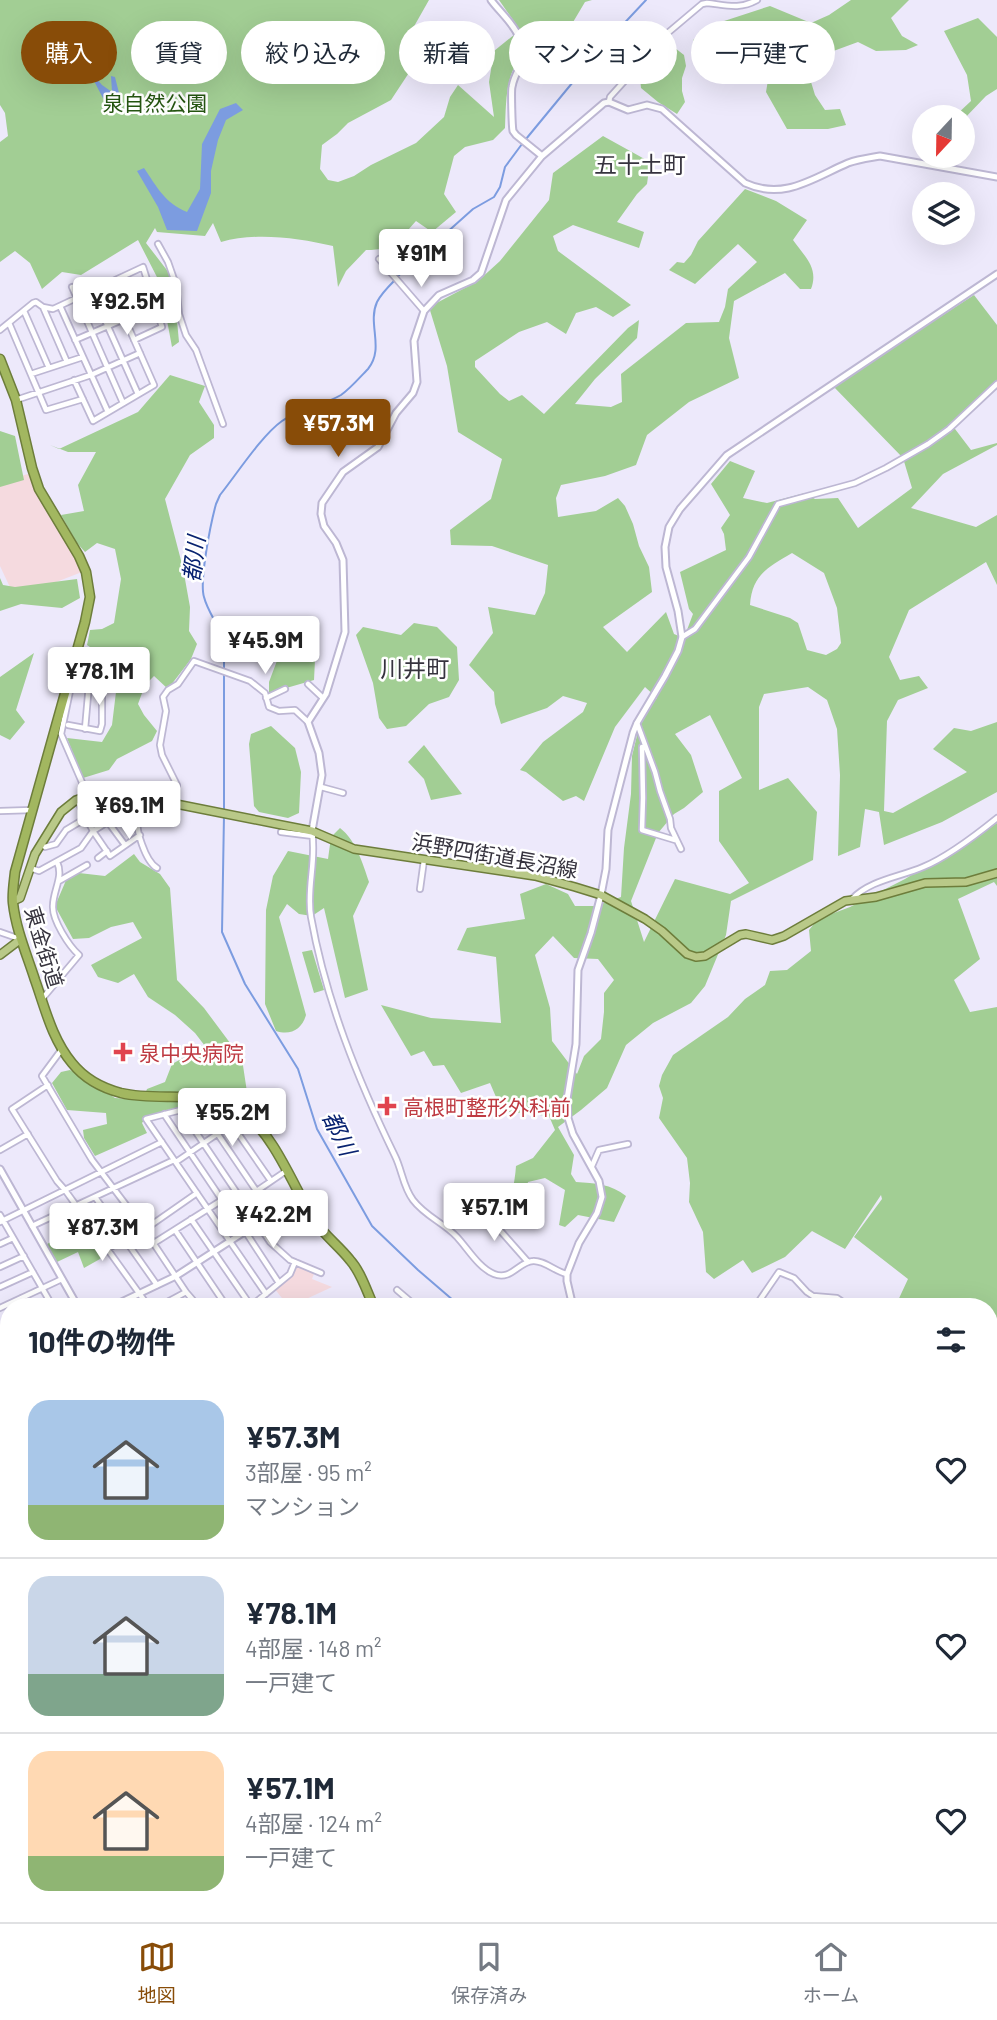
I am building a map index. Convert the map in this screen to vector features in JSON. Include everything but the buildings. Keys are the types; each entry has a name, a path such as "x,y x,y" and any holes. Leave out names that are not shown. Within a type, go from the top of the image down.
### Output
{"highway":[{"name":"東金街道","path":"0,359 16,400 39,489 79,556 88,580 90,597 70,680 15,872 13,901 21,939 53,1032 70,1061 84,1075 108,1089 138,1096 215,1100 246,1115 265,1133 322,1230 352,1261 370,1298"}],"main road":[{"name":"浜野四街道長沼線","path":"13,901 20,898 40,844 61,812 76,800 91,794 145,798 170,803 312,834 354,849 535,876 601,895 652,924 687,954 696,957 705,956 740,935 746,934 765,940 778,938 839,903 851,899 876,897 925,883 966,882 997,873"},
{"path":"0,955 21,939"}],"street":[{"path":"491,0 517,33 523,49 522,65 512,87 512,126 516,135 542,156"},
{"path":"609,102 610,97 629,76 638,58 702,4 740,7 758,0"},
{"path":"308,722 323,698 345,632 343,560 336,543 324,526 320,509 325,497 343,471 378,447 396,413 413,393 417,382 414,341 424,312 439,295 481,273 506,200 542,156 604,103 609,102 628,110 647,105 662,108 745,183 762,190 773,191 797,186 849,163 880,156 997,177"},
{"path":"158,244 176,285 179,314 186,335 196,350 223,424"},
{"path":"379,259 424,312"},
{"path":"0,330 36,302 49,309 60,306 143,267 162,327 134,340"},
{"path":"571,1298 567,1274 602,1197 599,1181 573,1133 568,1118 567,1099 576,1044 578,970 601,895 606,869 608,830 636,723 665,676 682,637 666,568 665,547 669,527 680,509 727,455 997,274"},
{"path":"124,276 140,312"},
{"path":"75,380 93,421 154,384 109,282"},
{"path":"72,288 123,403"},
{"path":"92,290 138,394"},
{"path":"60,306 108,412"},
{"path":"75,340 155,306"},
{"path":"43,307 66,362"},
{"path":"24,311 50,368"},
{"path":"9,323 46,410 83,399"},
{"path":"16,400 91,375 140,353"},
{"path":"31,373 83,357"},
{"path":"682,637 695,629 749,557 778,504 855,483 886,468 949,429 997,384"},
{"path":"170,803 176,783 162,755 160,741 166,711 163,697 178,684 194,661 250,681 261,688 269,707 279,711 295,710 308,722 321,762 321,787 312,834 309,907 323,971 360,1082 400,1167 408,1192 427,1215 447,1227 490,1272 508,1275 528,1262 536,1261 567,1274"},
{"path":"68,725 100,732 102,685 70,680 61,734 84,787 91,794"},
{"path":"85,729 89,684"},
{"path":"308,684 323,698"},
{"path":"266,698 285,689"},
{"path":"636,723 655,772 671,828 681,849"},
{"path":"642,747 642,830 676,840"},
{"path":"321,787 343,793"},
{"path":"145,798 138,814 140,835 147,858 151,865 158,868"},
{"path":"76,800 110,856 140,835"},
{"path":"104,809 108,822 125,845"},
{"path":"0,811 32,810"},
{"path":"30,868 38,871 57,862 81,848 93,831 117,816 140,811"},
{"path":"40,844 46,847 56,844 66,830 86,818"},
{"path":"851,899 891,877 923,867 945,855 997,818"},
{"path":"281,832 312,834"},
{"path":"98,858 107,851"},
{"path":"420,889 424,859"},
{"path":"42,999 79,955 65,938 53,911 52,905 61,870 57,862"},
{"path":"59,881 87,865"},
{"path":"0,932 21,939"},
{"path":"62,1049 43,1076 83,1146 191,1298"},
{"path":"48,1085 12,1109 57,1181 143,1298"},
{"path":"193,1097 272,1214"},
{"path":"215,1100 271,1181"},
{"path":"266,1294 146,1119 181,1110 275,1248 295,1262 321,1273"},
{"path":"154,1243 222,1200 164,1114"},
{"path":"32,1226 175,1161 246,1115"},
{"path":"0,1150 28,1134"},
{"path":"48,1298 1,1219 23,1211 162,1142"},
{"path":"592,1166 599,1150 628,1144"},
{"path":"0,1169 73,1298"},
{"path":"242,1201 286,1171"},
{"path":"108,1249 197,1193"},
{"path":"131,1298 176,1276 300,1196"},
{"path":"94,1197 157,1285"},
{"path":"495,1207 498,1228 528,1262"},
{"path":"191,1219 244,1298"},
{"path":"175,1230 221,1298"},
{"path":"245,1231 279,1283"},
{"path":"0,1244 13,1238"},
{"path":"0,1267 24,1256"},
{"path":"261,1298 293,1269 295,1262"},
{"path":"0,1287 33,1272"},
{"path":"761,1298 779,1272 794,1278 813,1296 836,1298"},
{"path":"22,1298 62,1279"},
{"path":"397,1290 405,1298"},
{"path":"175,1298 186,1292"}],"shaded area":[{"path":"28,474 82,572 15,598 0,566 0,482"},
{"path":"299,1264 315,1271 312,1279 332,1287 308,1298 282,1298 274,1288 294,1271"}],"green space":[{"name":"泉自然公園","path":"0,0 429,0 417,21 399,21 399,84 402,84 391,100 348,123 322,145 320,169 328,180 338,182 416,143 444,117 450,97 458,85 494,117 489,84 495,84 495,50 509,39 505,128 493,140 465,147 454,156 444,194 456,212 432,232 416,221 390,246 366,250 346,271 338,287 333,246 277,237 248,237 221,242 213,223 205,236 157,232 155,228 146,243 173,278 179,342 172,347 160,283 138,240 81,275 62,272 42,289 30,263 15,251 0,262 0,142 8,136 5,113 0,105"},
{"path":"499,0 592,0 585,2 574,21 514,21"},
{"path":"851,0 909,0 891,18 902,36 918,45 906,50 876,51 858,42 835,50 835,21 816,21"},
{"path":"770,6 806,21 724,21"},
{"path":"978,18 997,37 997,89 975,107 975,105 967,105 971,101 967,75 944,31"},
{"path":"677,50 684,55 686,66 682,91 685,102 677,114 641,88 641,84 677,84"},
{"path":"767,84 812,84 825,110 840,109 846,125 828,129 787,129 766,92"},
{"path":"603,136 650,162 647,184 617,222 644,232 639,248 573,225 553,236 558,251 631,305 613,317 596,307 576,313 566,334 547,322 519,332 475,361 475,367 509,401 522,395 544,414 639,320 637,338 595,379 575,404 611,407 622,402 621,374 686,323 719,322 728,289 757,262 738,244 695,284 669,270 677,262 684,263 698,241 745,189 776,201 807,220 793,240 812,269 811,289 800,289 785,273 734,301 729,338 739,378 689,402 647,435 636,465 605,476 561,485 556,498 558,517 596,511 618,498 633,524 649,567 652,592 603,627 627,652 666,612 674,634 684,638 693,614 689,609 680,572 726,550 721,528 730,515 711,484 730,461 755,471 743,498 767,503 805,493 815,499 838,498 858,528 912,488 903,458 833,386 974,295 997,325 997,382 952,425 971,450 997,445 943,474 911,508 976,527 997,515 997,585 986,562 909,610 889,657 900,680 919,676 928,688 898,700 887,721 884,811 893,813 967,772 933,749 954,728 971,731 997,722 997,792 942,822 884,845 879,812 865,809 860,847 838,856 840,775 837,729 827,700 808,687 764,694 759,707 759,790 788,778 817,812 813,860 731,901 726,935 705,986 691,1003 653,1023 626,1045 607,1088 558,1127 574,1155 571,1174 576,1182 609,1187 626,1196 614,1222 578,1215 565,1227 559,1225 565,1190 545,1178 528,1182 519,1218 510,1217 516,1166 533,1158 555,1130 549,1116 502,1111 490,1083 461,1093 444,1065 433,1066 424,1051 411,1056 381,1005 431,1018 501,1023 496,957 457,950 467,928 525,919 520,894 546,884 568,894 575,906 595,906 621,897 632,756 642,715 657,698 645,687 615,727 584,801 576,796 563,801 520,770 543,742 583,712 587,703 563,696 547,708 501,724 494,692 469,665 493,633 488,607 535,615 545,593 548,565 492,546 451,545 450,530 491,499 502,459 458,432 447,366 429,307 478,281 500,261 549,200 553,173","holes":["792,553 824,573 837,608 841,643 837,649 826,655 807,650 798,623 750,605 758,579","710,715 742,778 719,791 719,841 749,883 730,894 675,879 644,942 631,901 658,833 674,814 703,792 691,755 675,734","553,936 574,958 598,959 614,980 604,993 601,1039 584,1056 577,1074 552,1041 550,1008 535,955"]},
{"path":"170,375 205,386 199,402 214,425 214,438 190,455 165,499 183,568 190,607 189,631 197,644 191,659 168,689 154,676 145,685 138,704 157,731 152,741 117,759 109,770 83,778 67,738 102,742 112,725 119,667 87,645 90,630 102,629 114,623 121,579 115,549 97,543 85,552 61,515 84,511 78,485 96,452 68,452 60,449 138,412"},
{"path":"0,431 15,436 24,480 0,487"},
{"path":"0,578 3,585 15,587 77,579 80,598 62,608 21,604 0,611"},
{"path":"313,620 316,640 314,680 269,693 269,682 278,658 278,631 285,622"},
{"path":"414,623 437,627 457,647 459,680 449,697 429,704 406,726 387,729 379,718 373,683 356,635 363,627 401,635"},
{"path":"34,653 16,710 25,722 10,740 0,735 0,677"},
{"path":"271,726 295,748 301,772 299,813 288,818 259,812 254,806 249,744 251,734"},
{"path":"424,745 462,794 431,800 424,779 408,762"},
{"path":"997,823 997,886 994,882 958,899 980,959 954,980 970,1012 997,1007 997,1298 899,1298 908,1279 854,1237 882,1199 881,1195 845,1249 812,1231 785,1257 752,1273 743,1260 714,1279 706,1272 703,1232 689,1202 687,1158 659,1118 663,1098 659,1086 662,1075 673,1055 728,1017 745,999 765,985 770,971 787,970 811,951 809,930 818,919 850,907 905,879"},
{"path":"340,828 355,846 369,882 353,916 368,990 345,998 324,908 312,916 299,914 287,904 279,917 306,1015 295,1030 286,1033 276,1031 265,1004 266,910 273,876 288,851 328,859 331,837"},
{"path":"134,854 140,862 160,874 170,888 177,980 204,1008 242,1059 247,1092 183,1092 180,1103 185,1108 147,1116 142,1123 147,1133 95,1156 84,1138 83,1130 107,1124 106,1113 67,1110 52,1083 61,1072 70,1070 115,1098 143,1100 147,1089 165,1082 172,1064 205,1046 175,1015 148,997 134,974 118,983 98,977 91,965 142,938 133,922 111,927 89,938 73,939 55,906 67,878 79,873 105,876"},
{"path":"312,950 324,990 314,993 302,952"},
{"path":"84,1226 103,1253 100,1259 84,1268 78,1252 57,1262 47,1244"}],"water":[{"path":"96,84 101,84 112,92 112,84 117,84 118,98 105,102"},
{"path":"236,103 243,110 226,120 218,140 211,171 211,193 197,231 167,230 158,207 137,171 144,168 167,199 187,212 200,189 202,144 220,109"}],"waterway":[{"name":"都川","path":"526,139 601,48 646,0"},
{"name":"都川","path":"398,276 473,209 494,197 500,187 505,167 522,144"},
{"name":"都川","path":"224,810 224,643 206,603 203,589 206,551 216,504 249,456 274,427 296,413 341,395 368,369 373,361 376,344 374,310 380,296 394,281"},
{"name":"都川","path":"224,815 222,932 245,984 298,1069 317,1129 372,1226 451,1298"}],"place":[{"name":"泉中央病院","path":"123,1052"},
{"name":"高根町整形外科前","path":"387,1106"}],"district":[{"name":"五十土町","path":"640,164"},
{"name":"川井町","path":"415,668"}]}
